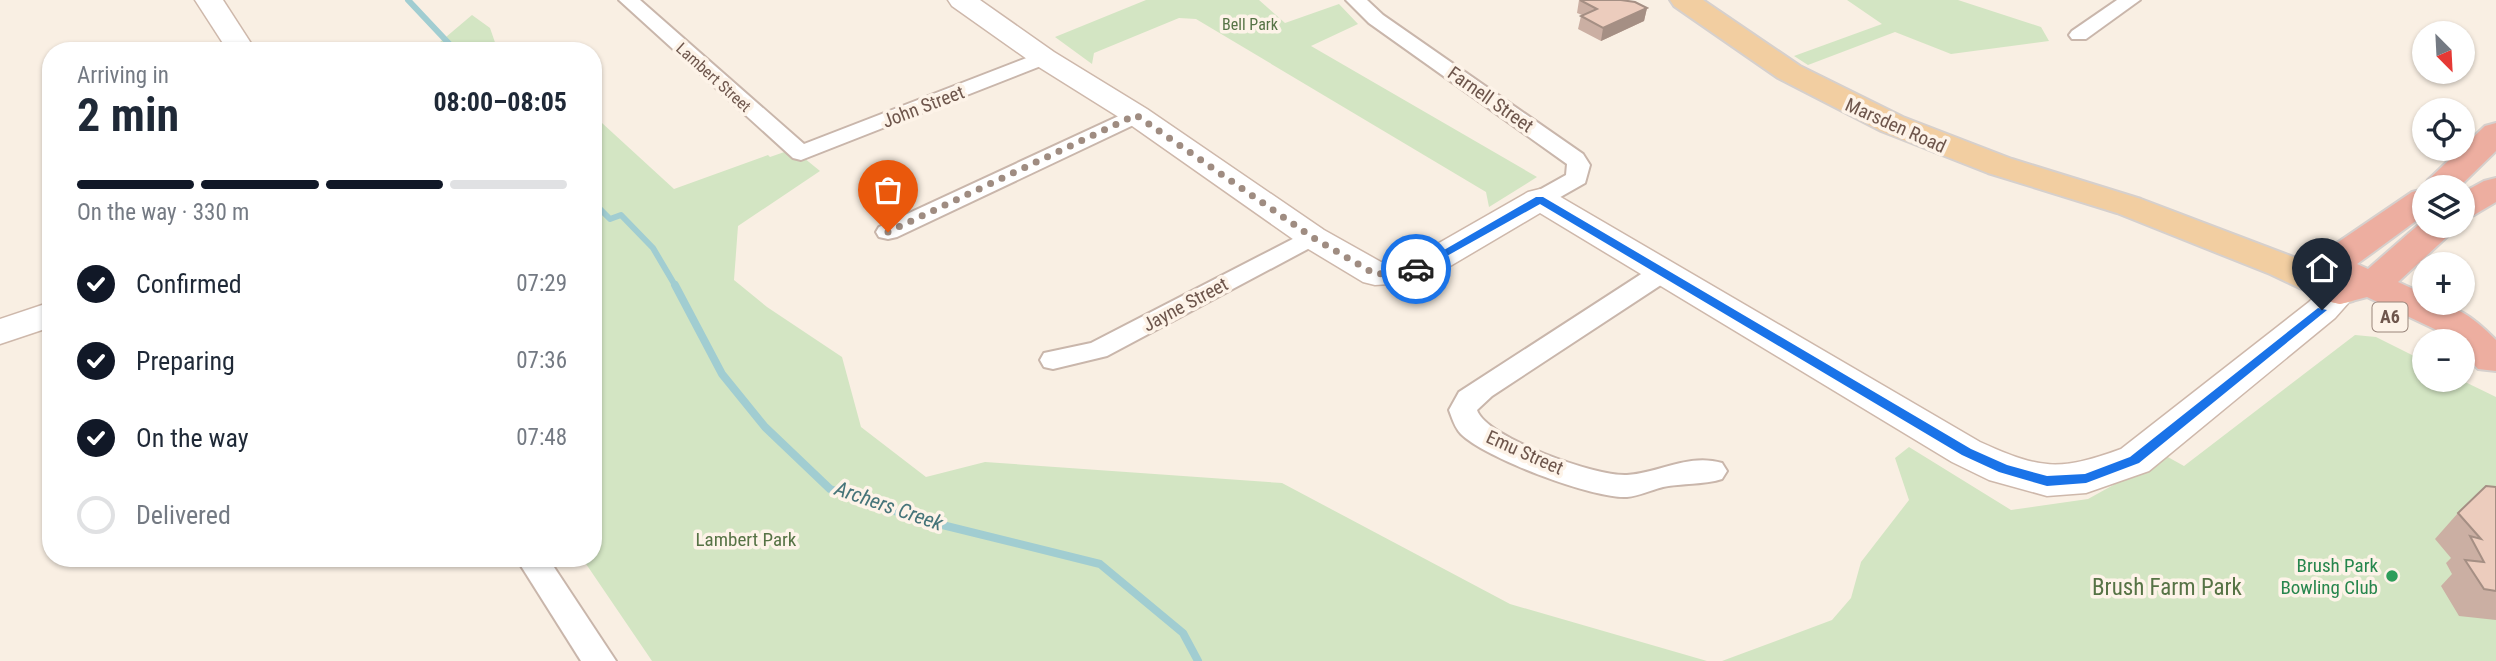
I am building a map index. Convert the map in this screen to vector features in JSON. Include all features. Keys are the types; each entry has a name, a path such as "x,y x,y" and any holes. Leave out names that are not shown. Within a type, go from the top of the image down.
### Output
{"highway":[{"path":"2452,175 2496,133"},
{"path":"2475,200 2496,188"},
{"path":"2350,282 2341,257 2412,207"},
{"name":"A6","path":"2350,282 2419,238"},
{"name":"Marsden Road","path":"2350,282 2422,329"},
{"name":"Marsden Road","path":"2350,282 2457,324 2483,356"}],"main road":[{"name":"Marsden Road","path":"1684,0 1788,72 1856,108 1952,149 2129,206 2165,209 2350,282"}],"street":[{"path":"209,0 236,42"},
{"name":"Lambert Street","path":"629,0 801,153"},
{"path":"962,0 1044,58 1136,115 1312,237 1375,274 1405,272 1423,267 1540,200 1619,244 1661,273 1966,452 2003,469 2047,481 2086,478 2134,460 2322,310 2350,282"},
{"name":"Farnell Street","path":"1356,0 1376,19 1575,159 1580,165 1577,178 1540,200"},
{"path":"2079,35 2130,0"},
{"name":"John Street","path":"801,153 1044,58"},
{"path":"888,232 1136,115"},
{"name":"Jayne Street","path":"1053,360 1098,350 1312,237"},
{"name":"Emu Street","path":"1661,273 1482,389 1469,399 1463,410 1465,419 1490,440 1607,484 1626,486 1667,475 1712,471"},
{"path":"0,332 42,317"},
{"path":"537,567 600,661"}],"green space":[{"name":"Bell Park","path":"1146,0 1259,0 1285,23 1339,4 1358,24 1311,46 1537,177 1489,207 1486,192 1196,19 1179,18 1094,53 1092,64 1055,37"},
{"path":"1847,0 1958,0 2041,27 2049,41 1951,54 1895,32 1808,65 1794,56 1882,24"},
{"path":"472,15 490,28 495,42 440,42"},
{"name":"Lambert Park","path":"602,123 674,189 768,155 770,157 793,149 820,171 738,226 734,280 767,307 842,357 861,427 926,477 985,462 1282,483 1510,604 1707,661 652,661 588,567 602,567"},
{"name":"Brush Farm Park","path":"2355,335 2376,337 2412,355 2412,392 2475,392 2475,387 2496,397 2496,661 1722,661 1832,620 1851,598 1861,562 1909,500 1895,458 1909,447 2011,510 2088,499 2166,456 2184,466"}],"building":[{"path":"1580,0 1621,0 1635,2 1647,8 1603,28 1581,16 1597,9"},
{"path":"2486,486 2496,487 2496,591 2484,589 2465,560 2484,562 2470,536 2481,539 2458,513"}],"waterway":[{"path":"408,0 448,42"},
{"name":"Archers Creek","path":"602,211 610,219 621,215 653,248 676,287"},
{"name":"Archers Creek","path":"675,285 722,374 765,427 830,489 918,519 1100,564 1183,633 1198,661"}],"way so far":[{"path":"888,232 1136,115 1312,237 1375,274 1416,269"}],"place":[{"name":"Brush Park Bowling Club","path":"2392,576"}],"route":[{"path":"1416,269 1540,200 1619,244 1661,273 1966,452 2003,469 2047,481 2086,478 2134,460 2322,310"}]}
